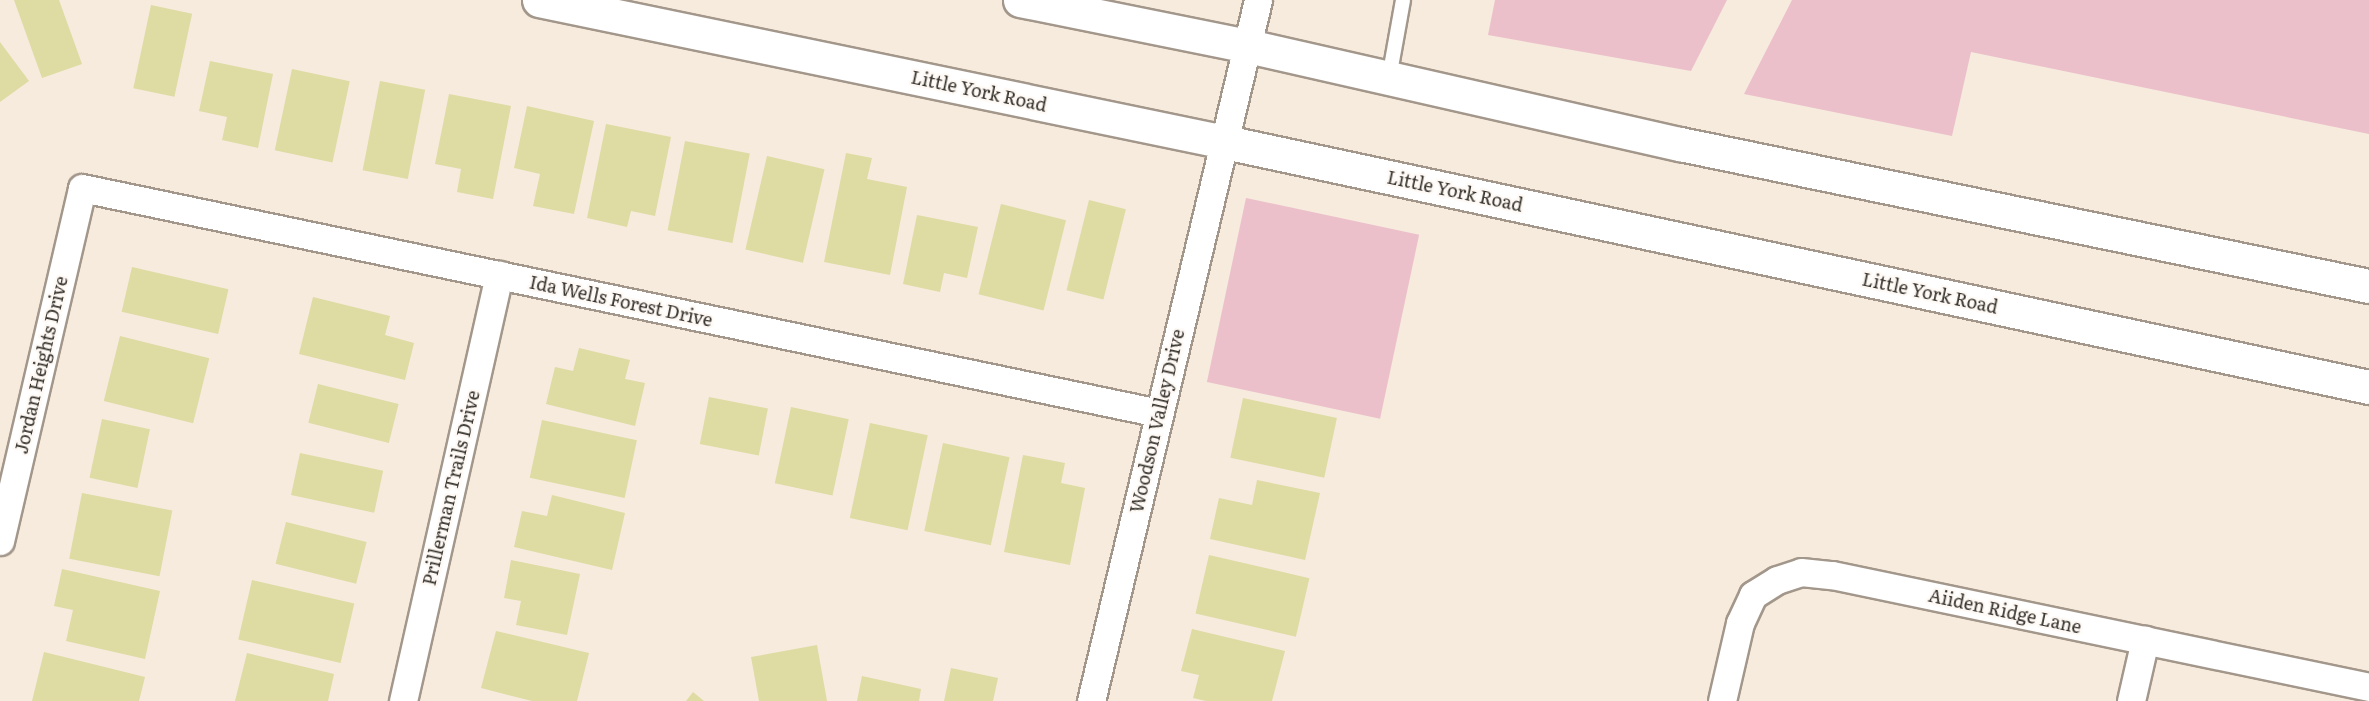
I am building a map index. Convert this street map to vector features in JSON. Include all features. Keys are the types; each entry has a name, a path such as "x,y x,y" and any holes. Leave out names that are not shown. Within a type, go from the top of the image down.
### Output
{"main road":[{"name":"Little York Road","path":"539,0 1225,142 2369,387"},
{"path":"1020,0 1101,8 1248,46 1680,144 2369,286"}],"street":[{"name":"Woodson Valley Drive","path":"1091,701 1258,0"},
{"name":"Ida Wells Forest Drive","path":"82,188 1159,413"},
{"name":"Jordan Heights Drive","path":"0,541 82,188"},
{"name":"Prillerman Trails Drive","path":"404,701 499,275"},
{"name":"Aiiden Ridge Lane","path":"1722,701 1740,623 1753,595 1777,580 1802,572 1832,575 2369,687"},
{"path":"2131,701 2145,640"}],"lane":[{"path":"1389,78 1403,0"}],"shaded area":[{"path":"1495,0 1727,0 1691,71 1488,35"},
{"path":"1792,0 2369,0 2369,134 1971,52 1952,136 1744,94"},
{"path":"1246,198 1419,235 1380,419 1207,382"}],"building":[{"path":"14,0 59,0 82,64 42,78"},
{"path":"151,5 192,14 174,97 133,88"},
{"path":"0,42 29,81 0,102"},
{"path":"210,61 273,74 258,148 222,140 227,117 199,111"},
{"path":"292,69 350,81 332,162 275,150"},
{"path":"380,81 425,90 408,179 363,170"},
{"path":"449,94 511,106 493,199 457,192 461,169 435,164"},
{"path":"527,106 594,121 574,214 533,206 540,174 514,168"},
{"path":"606,124 671,137 655,216 631,211 627,227 587,218"},
{"path":"685,141 750,154 732,243 668,230"},
{"path":"846,153 872,158 867,179 907,187 890,275 824,262"},
{"path":"767,156 824,169 803,263 745,250"},
{"path":"1089,200 1126,209 1103,299 1067,290"},
{"path":"1001,204 1066,220 1044,310 979,294"},
{"path":"917,215 978,227 967,278 944,273 940,292 903,284"},
{"path":"132,267 228,289 218,334 122,312"},
{"path":"313,297 390,316 385,335 414,343 405,380 299,354"},
{"path":"120,336 209,358 193,423 104,401"},
{"path":"579,348 630,360 625,379 645,383 635,426 546,404 555,367 573,371"},
{"path":"318,384 399,404 389,443 308,423"},
{"path":"709,397 768,408 759,456 700,444"},
{"path":"1243,398 1337,418 1324,478 1230,458"},
{"path":"791,407 849,419 832,496 775,483"},
{"path":"102,419 150,429 137,488 90,478"},
{"path":"542,420 637,440 625,498 530,478"},
{"path":"870,423 928,435 908,530 850,518"},
{"path":"943,443 1010,457 991,545 924,531"},
{"path":"300,453 383,471 374,513 291,495"},
{"path":"1023,455 1065,463 1061,483 1085,488 1070,565 1004,552"},
{"path":"1257,480 1320,493 1305,560 1210,539 1219,498 1252,505"},
{"path":"82,493 172,511 160,576 69,559"},
{"path":"552,495 625,513 612,570 514,547 522,511 547,516"},
{"path":"286,522 367,542 356,584 276,564"},
{"path":"1209,555 1309,578 1296,637 1196,613"},
{"path":"511,560 580,574 567,635 516,625 521,601 504,598"},
{"path":"62,569 160,591 145,659 66,641 73,610 54,606"},
{"path":"252,580 354,604 341,663 238,639"},
{"path":"1192,629 1285,651 1272,701 1206,701 1193,698 1199,675 1181,671"},
{"path":"496,631 589,653 577,701 532,701 481,688"},
{"path":"817,645 827,701 759,701 751,657"},
{"path":"44,652 145,677 139,701 32,701"},
{"path":"247,653 334,674 328,701 235,701"},
{"path":"951,668 998,678 993,701 944,701"},
{"path":"862,676 921,689 919,701 857,701"},
{"path":"693,692 704,701 686,701"}]}
